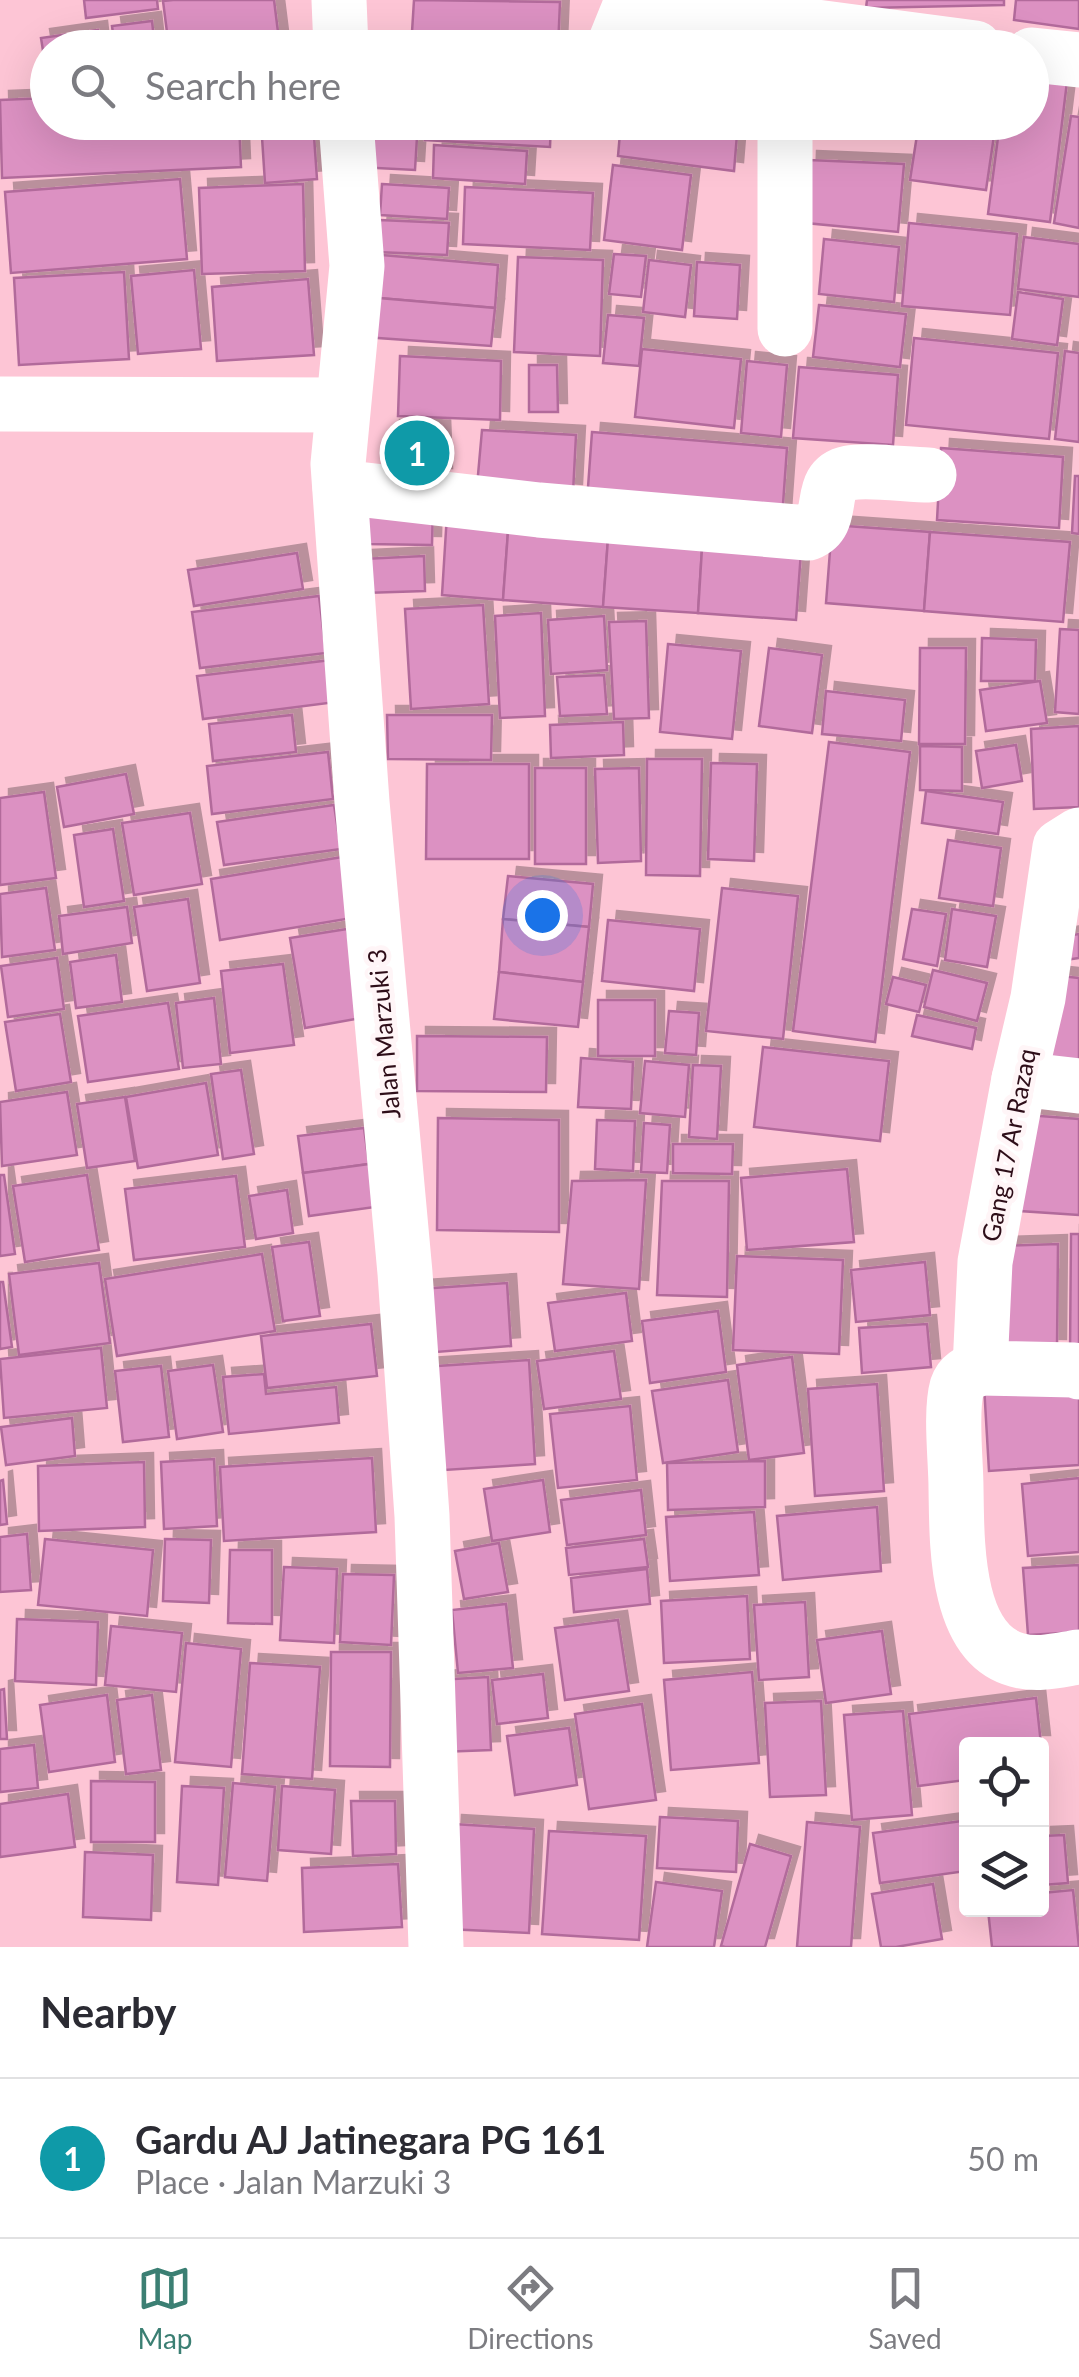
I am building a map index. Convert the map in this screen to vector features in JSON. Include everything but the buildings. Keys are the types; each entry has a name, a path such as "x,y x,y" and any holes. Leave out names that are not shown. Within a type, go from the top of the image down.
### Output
{"street":[{"path":"339,0 340,30"},
{"path":"620,30 628,11 638,7 759,30"},
{"path":"803,30 852,16 897,30"},
{"path":"1049,57 1079,60"},
{"name":"Jalan Marzuki 3","path":"347,140 356,266 338,464 422,1516 436,1947"},
{"path":"785,140 785,329"},
{"path":"0,404 342,405"},
{"path":"340,487 539,510 808,533 819,529 824,520 829,489 837,478 850,473 929,476"},
{"name":"Gang 17 Ar Razaq","path":"980,1368 985,1262 1038,998 1060,847 1079,835"},
{"path":"1019,1080 1079,1086"},
{"path":"1079,1372 980,1368 968,1372 957,1388 955,1417 959,1560 966,1600 977,1626 988,1642 1019,1661 1045,1663 1079,1657"}],"place":[{"name":"Gardu AJ Jatinegara PG 161","path":"417,453"}]}
